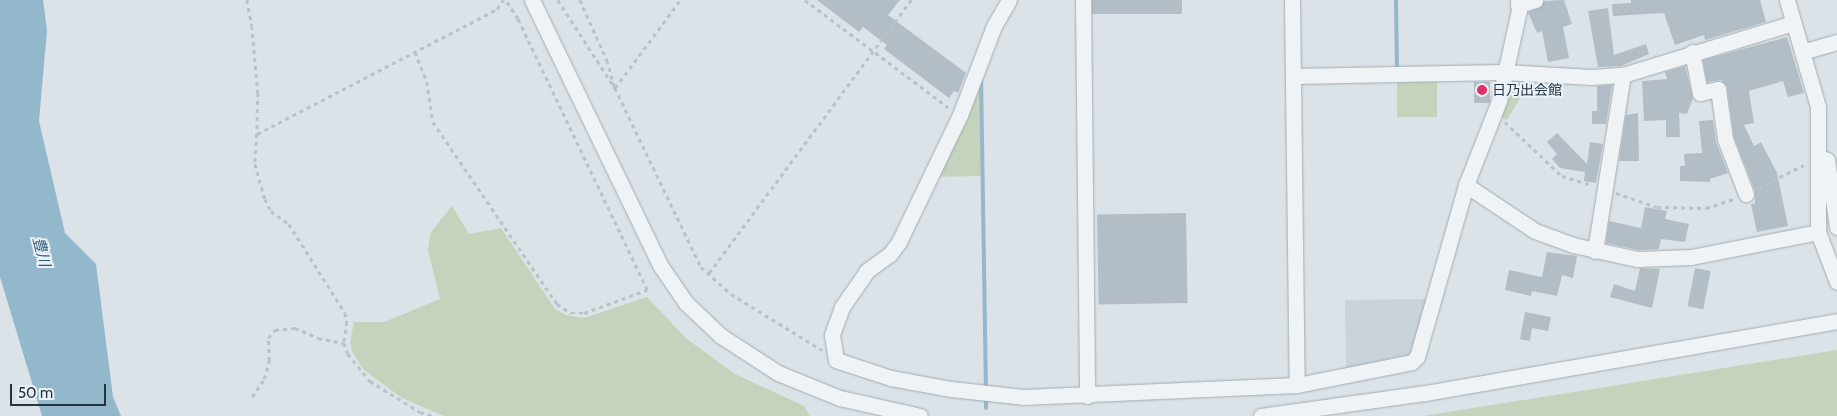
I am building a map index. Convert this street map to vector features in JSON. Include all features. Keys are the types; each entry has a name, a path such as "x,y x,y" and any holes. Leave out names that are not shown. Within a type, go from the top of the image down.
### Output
{"street":[{"path":"532,0 660,264 686,303 721,336 778,373 840,398 920,416"},
{"path":"1009,0 994,26 960,115 899,242 890,254 868,271 842,307 832,335 836,360 891,378 951,389 1022,397 1087,396 1297,385 1407,364 1416,357 1466,185 1492,117 1518,3 1535,0"},
{"path":"1083,0 1087,396"},
{"path":"1292,0 1297,385"},
{"path":"1787,0 1818,107 1818,232 1837,282"},
{"path":"1293,76 1503,72 1592,77 1623,75 1692,52 1794,23"},
{"path":"1802,52 1837,42"},
{"path":"1692,52 1700,93 1718,89 1725,139 1746,194"},
{"path":"1595,251 1623,75"},
{"path":"1818,158 1827,160 1837,226"},
{"path":"1466,185 1534,231 1595,251 1637,259 1670,259 1818,232"},
{"path":"1261,416 1425,394 1837,321"}],"path":[{"path":"247,0 257,84 255,164 264,199 271,211 289,224 341,306 347,322 344,343 357,368 370,380 420,412 433,416"},
{"path":"257,134 414,52 497,9 504,0 518,19 647,290 584,313 572,313 557,304 433,122 427,82 414,52"},
{"path":"558,0 616,88 691,249 701,266 731,294 836,360"},
{"path":"580,0 608,60 616,88"},
{"path":"616,88 680,0"},
{"path":"805,0 960,115"},
{"path":"710,273 911,0"},
{"path":"1492,117 1502,120 1562,176 1657,207 1706,208 1746,194 1818,158"},
{"path":"252,397 264,379 269,361 268,338 275,330 295,328 318,338 344,343"}],"shaded area":[{"path":"1428,299 1413,353 1346,369 1345,300"}],"green space":[{"path":"980,72 981,176 935,177"},
{"path":"1507,78 1532,79 1507,120 1497,115"},
{"path":"1397,80 1437,80 1437,117 1397,117"},
{"path":"452,206 469,234 501,228 555,309 566,315 584,318 647,297 687,339 735,374 804,406 810,416 444,416 402,398 364,370 352,352 350,342 354,322 384,322 440,299 428,250 431,232"},
{"path":"1837,350 1837,416 1423,416"}],"water":[{"name":"豊川","path":"0,0 43,0 47,30 39,121 65,233 96,264 113,397 121,416 42,416 0,277"}],"building":[{"path":"817,0 900,0 888,15 966,73 958,93 954,91 949,98 884,49 887,45 863,27 859,32"},
{"path":"1092,0 1182,0 1182,14 1092,14"},
{"path":"1564,0 1572,24 1563,27 1569,58 1548,62 1542,31 1537,33 1528,12 1541,7 1544,1"},
{"path":"1631,0 1760,0 1766,22 1705,40 1704,35 1675,45 1664,13 1613,16 1612,4 1631,3"},
{"path":"1608,8 1614,55 1646,44 1649,54 1621,66 1598,67 1588,11"},
{"path":"1787,37 1804,93 1788,97 1783,81 1749,91 1754,123 1744,125 1754,146 1761,142 1777,173 1788,226 1757,232 1751,204 1755,204 1755,191 1734,137 1727,87 1721,80 1707,82 1703,60"},
{"path":"1685,66 1693,98 1687,114 1679,113 1680,137 1666,137 1666,120 1644,121 1642,81 1667,79 1665,72"},
{"name":"日乃出会館","path":"1474,82 1490,82 1490,103 1474,103"},
{"path":"1612,85 1606,124 1592,124 1592,111 1597,111 1597,86"},
{"path":"1638,113 1639,161 1619,161 1626,115"},
{"path":"1713,120 1716,142 1728,173 1710,179 1710,182 1680,181 1680,166 1685,166 1684,154 1702,153 1699,121"},
{"path":"1557,133 1587,164 1590,142 1603,144 1596,183 1584,181 1585,172 1560,168 1552,159 1557,154 1547,142"},
{"path":"1645,207 1667,211 1665,219 1689,224 1685,242 1661,239 1659,249 1638,250 1606,243 1609,221 1641,228"},
{"path":"1186,213 1188,303 1099,305 1097,215"},
{"path":"1547,252 1577,256 1573,278 1562,275 1557,296 1532,291 1531,296 1505,290 1509,270 1542,277"},
{"path":"1640,268 1660,269 1652,308 1610,297 1614,284 1635,291"},
{"path":"1695,268 1711,271 1703,309 1688,306"},
{"path":"1525,312 1551,317 1548,331 1532,328 1530,341 1520,339"}],"waterway":[{"path":"1396,0 1397,69"},
{"path":"981,75 986,388"},
{"path":"986,395 986,408"}],"place":[{"name":"日乃出会館","path":"1482,90"}]}
